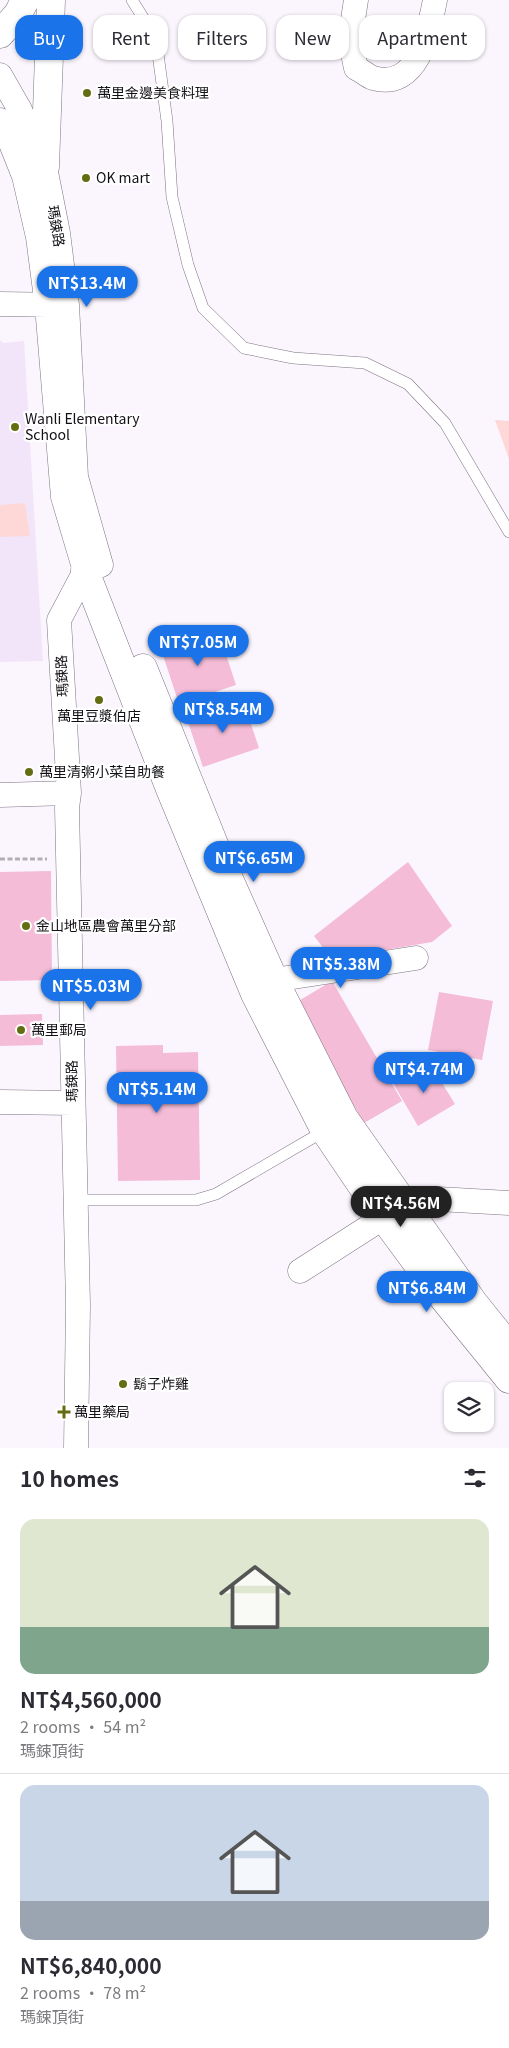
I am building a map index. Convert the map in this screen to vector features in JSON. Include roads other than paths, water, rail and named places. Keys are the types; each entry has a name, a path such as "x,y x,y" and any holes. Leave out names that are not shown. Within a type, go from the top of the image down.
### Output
{"street":[{"path":"0,34 18,14 25,0"},
{"path":"45,167 51,0"},
{"path":"356,0 350,39 356,68 372,78 394,79 413,66 422,49 435,0"},
{"name":"瑪鋉路","path":"0,75 20,110 45,167 58,233 57,306 62,497 93,568 170,789 264,987 335,1124 393,1211"},
{"name":"瑪鋉路","path":"0,120 24,176 57,306"},
{"path":"0,304 57,306"},
{"name":"瑪鋉路","path":"76,1448 78,1305 74,1200 68,859 69,793 59,620 93,568"},
{"path":"0,794 69,793"},
{"path":"264,987 416,958"},
{"path":"0,1102 73,1103"},
{"path":"300,1271 393,1211 438,1199 509,1203"},
{"path":"393,1211 473,1302 509,1347"},
{"path":"393,1211 436,1290 509,1379"}],"lane":[{"path":"132,0 152,32 158,54 167,121 172,197 188,265 203,308 244,348 293,358 365,363 408,384 445,423 509,532"},
{"path":"74,1200 196,1200 216,1194 335,1124"}],"place":[{"name":"萬里金邊美食料理","path":"87,93"},
{"name":"OK mart","path":"86,178"},
{"name":"Wanli Elementary School","path":"15,427"},
{"name":"萬里豆漿伯店","path":"99,700"},
{"name":"萬里清粥小菜自助餐","path":"29,772"},
{"name":"金山地區農會萬里分部","path":"26,926"},
{"name":"萬里郵局","path":"21,1030"},
{"name":"鬍子炸雞","path":"123,1384"},
{"name":"萬里藥局","path":"64,1412"}]}
